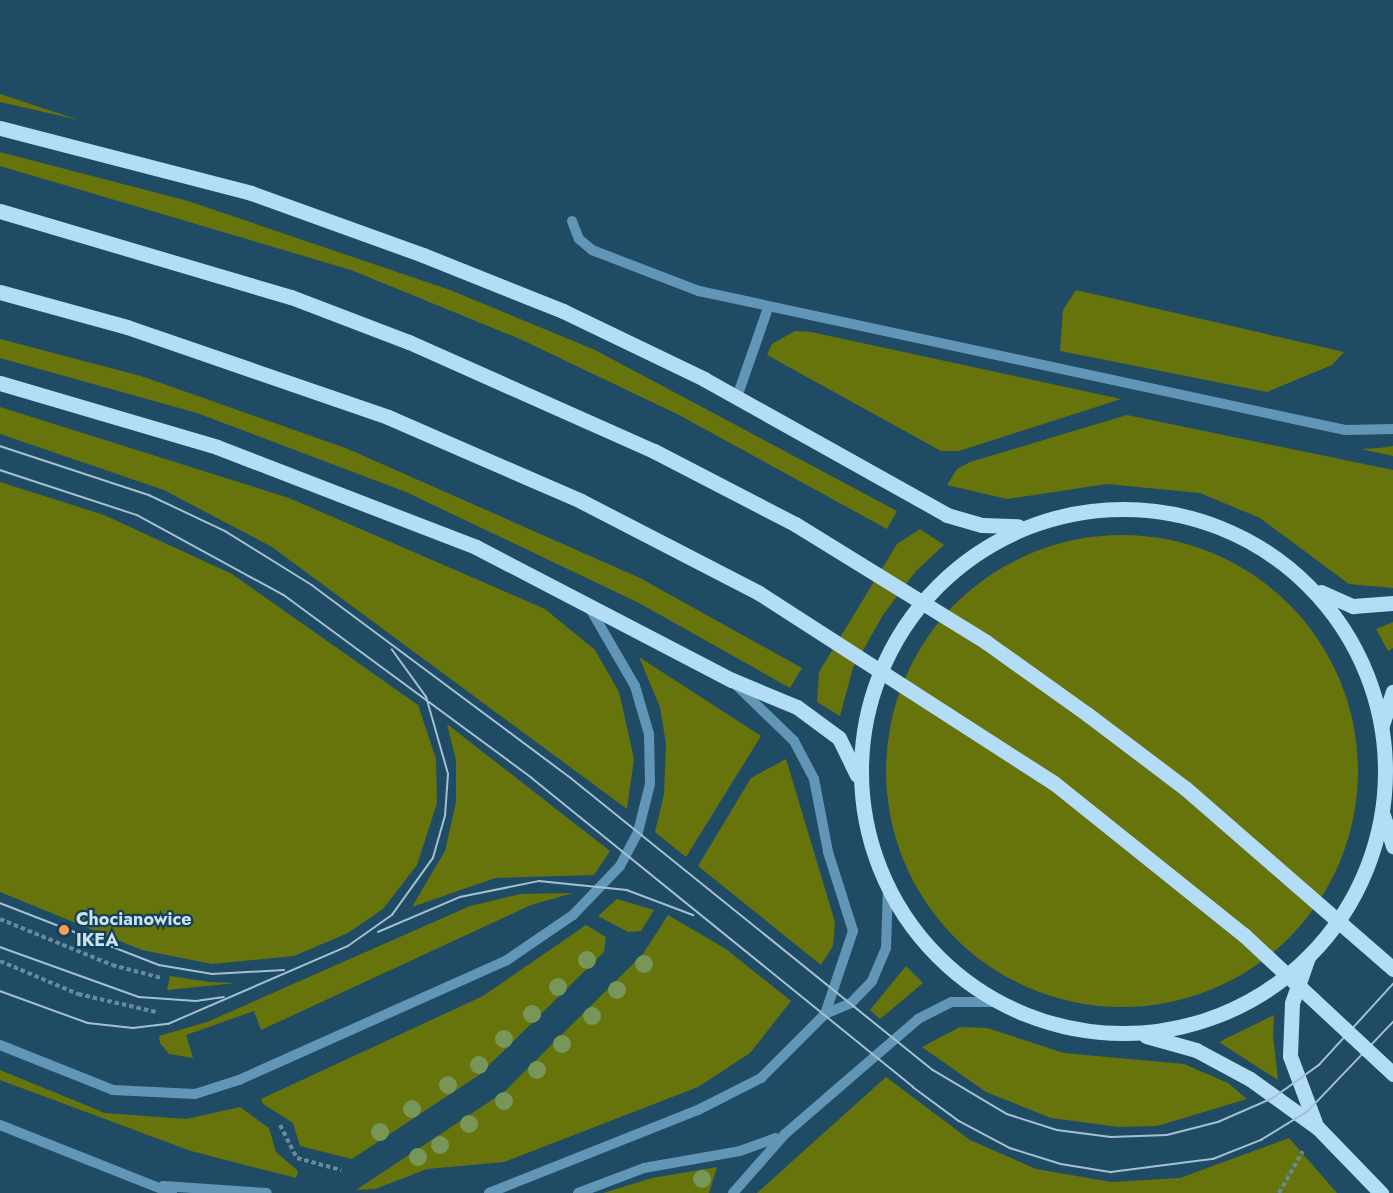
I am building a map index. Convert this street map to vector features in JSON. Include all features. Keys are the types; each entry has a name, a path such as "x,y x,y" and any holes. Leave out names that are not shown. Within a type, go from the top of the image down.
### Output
{"main road":[{"path":"0,128 251,193 423,255 563,311 737,397 947,514 982,525 1027,525 1098,509 1184,515 1230,532 1310,585 1353,606 1393,603"},
{"path":"0,211 291,297 398,338 624,436 795,524 986,642 1096,720 1289,874 1393,969"},
{"path":"0,292 127,327 388,417 581,501 759,593 1054,783 1244,935 1393,1074"},
{"path":"0,383 206,443 359,499 476,547 586,602 732,680 783,699 828,726 851,759 862,790 874,856 888,889 930,950 999,1002 1062,1027 1132,1034 1196,1050 1226,1064 1318,1128 1381,1193"},
{"path":"862,790 869,717 902,636 955,571 1027,525"},
{"path":"1132,1034 1205,1019 1246,1002 1309,954 1352,898 1371,856 1382,811 1382,725 1362,664 1330,608 1310,585"},
{"path":"1382,725 1393,692"},
{"path":"1382,811 1393,846"},
{"path":"1309,954 1292,1003 1290,1056 1296,1083 1318,1128"}],"street":[{"path":"572,221 592,250 699,291 768,308 1345,430 1393,429"},
{"path":"737,397 768,308"},
{"path":"0,1045 113,1089 168,1096 206,1091 507,960 573,915 627,854 641,821 650,775 649,734 635,686 586,602"},
{"path":"732,680 794,741 814,779 828,852 852,931 825,1014"},
{"path":"489,1193 731,1095 787,1057 825,1014 860,996 881,964 888,889"},
{"path":"733,1193 785,1134 932,1011 973,999 999,1002"},
{"path":"0,1125 160,1185 172,1193"},
{"path":"578,1193 644,1168 740,1151 785,1134"},
{"path":"160,1185 267,1193"}],"path":[{"path":"0,918 112,964 162,978"},
{"path":"0,961 78,994 156,1012"},
{"path":"280,1125 297,1158 340,1170"},
{"path":"1279,1193 1318,1128"}],"green space":[{"path":"0,94 79,120 0,102"},
{"path":"0,152 188,201 450,290 595,350 897,511 887,529 679,415 520,339 351,270 0,166"},
{"path":"1076,290 1344,352 1332,365 1267,392 1060,351 1063,310"},
{"path":"795,331 811,332 1121,399 959,451 941,451 767,355 772,344"},
{"path":"0,339 141,376 348,449 640,578 802,668 790,688 639,603 406,492 197,413 0,358"},
{"path":"0,407 289,498 545,609 595,650 619,692 634,759 627,809 272,547 164,490 0,434"},
{"path":"1127,415 1393,470 1393,588 1349,584 1260,518 1200,493 1107,484 1007,499 947,485 957,469 970,462"},
{"path":"1393,446 1393,456 1361,449 1379,448"},
{"path":"0,482 104,515 232,574 418,705 436,759 437,803 417,865 383,909 348,933 294,956 212,964 142,950 0,892"},
{"path":"920,529 944,545 916,571 883,615 853,668 840,716 817,702 819,672 897,544"},
{"path":"1122,535 1168,540 1212,553 1253,575 1289,604 1318,640 1340,681 1353,725 1358,771 1353,817 1340,861 1318,902 1289,938 1253,967 1212,989 1168,1002 1122,1007 1076,1002 1032,989 991,967 955,938 926,902 904,861 891,817 886,771 891,725 904,681 926,640 955,604 991,575 1032,553 1076,540"},
{"path":"1393,622 1393,648 1388,651 1376,629"},
{"path":"639,657 761,736 686,857 655,832 664,794 666,744 660,707"},
{"path":"447,724 610,851 594,875 495,878 412,907 445,851 456,802 456,760"},
{"path":"786,759 835,922 833,946 821,965 698,866 751,778"},
{"path":"573,893 531,905 261,1030 254,1011 186,1035 193,1058 169,1054 160,1043 159,1036 207,1022 470,906 520,894"},
{"path":"617,899 654,910 641,931 628,932 598,916"},
{"path":"668,915 726,949 791,1001 750,1053 698,1087 504,1162 427,1169 375,1189 356,1190 504,1092 643,954"},
{"path":"586,925 606,937 604,952 479,1075 352,1159 300,1146 293,1123 263,1104 261,1099 483,996"},
{"path":"906,966 923,983 880,1019 870,1010"},
{"path":"170,976 210,982 236,983 167,990"},
{"path":"1274,1015 1273,1035 1278,1080 1219,1042"},
{"path":"960,1027 987,1028 1064,1053 1184,1064 1228,1083 1247,1099 1157,1126 1119,1127 1051,1118 986,1092 922,1047"},
{"path":"0,1070 105,1113 186,1119 240,1107 269,1128 276,1152 298,1171 296,1178 191,1151 0,1080"},
{"path":"886,1077 970,1140 1036,1169 1111,1182 1180,1178 1289,1138 1337,1193 757,1193"},
{"path":"717,1167 709,1193 603,1193 652,1178"}],"tram line":[{"path":"0,446 149,495 225,531 312,585 571,778 933,1070 1007,1114 1057,1130 1111,1137 1167,1135 1218,1122 1273,1098 1319,1065 1393,984"},
{"path":"0,470 137,515 284,595 532,778 913,1087 959,1121 1010,1148 1061,1164 1111,1172 1213,1159 1261,1140 1308,1111 1393,1022"},
{"path":"0,991 88,1023 133,1028 168,1024 348,946 392,915 433,858 445,816 448,774 426,697 392,650"},
{"path":"378,932 460,897 539,881 627,890 693,915"},
{"path":"0,903 159,965 212,974 284,970"},
{"path":"0,947 139,997 196,1001 224,997"}],"place":[{"name":"Chocianowice IKEA","path":"64,930"}]}
